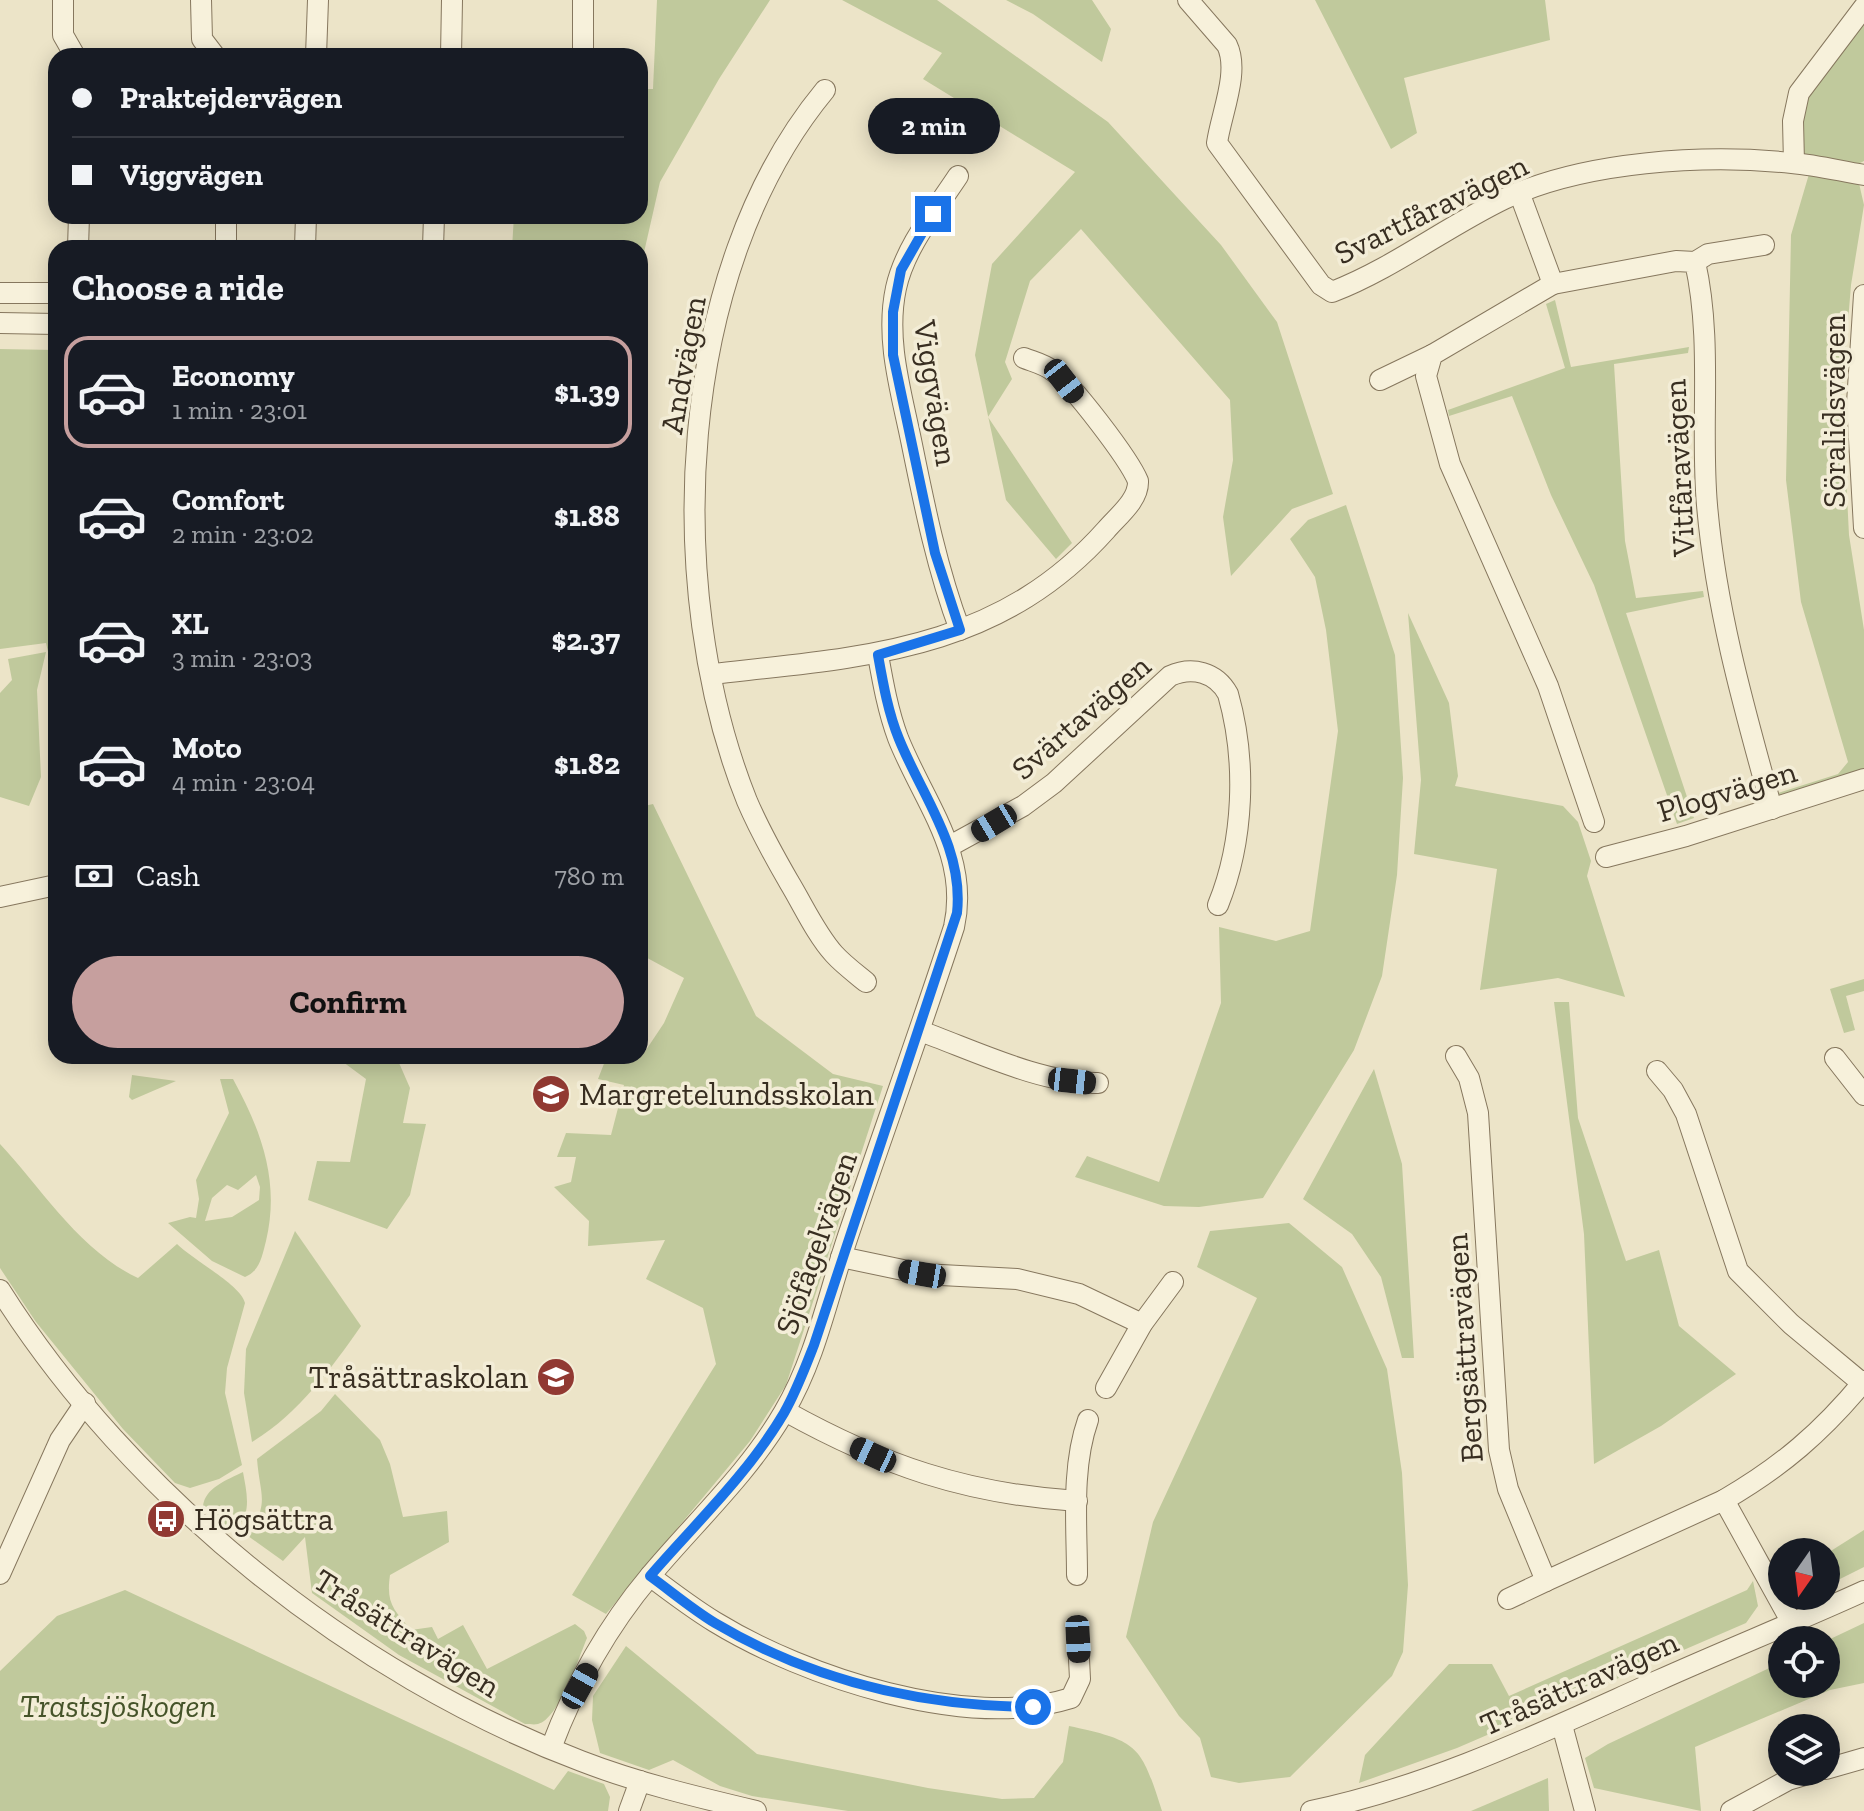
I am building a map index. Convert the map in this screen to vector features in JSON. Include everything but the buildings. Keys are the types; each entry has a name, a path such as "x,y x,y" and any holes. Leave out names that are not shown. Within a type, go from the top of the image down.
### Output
{"street":[{"path":"63,0 63,35 70,48"},
{"path":"201,0 202,39 209,48"},
{"path":"316,48 318,0"},
{"path":"451,48 452,0"},
{"path":"583,0 583,48"},
{"name":"Svartfåravägen","path":"1188,0 1232,54 1231,78 1220,117 1217,143 1321,285 1332,292 1519,192 1570,177 1641,166 1725,160 1794,163 1864,175"},
{"path":"1794,163 1793,121 1799,93 1864,7"},
{"name":"Andvägen","path":"825,90 803,116 757,197 734,260 712,345 699,429 695,501 698,593 718,707 757,823 833,953 866,982"},
{"name":"Viggvägen","path":"958,176 910,251 898,280 893,312 893,355 935,553 960,630"},
{"path":"1519,192 1553,284"},
{"path":"1380,380 1432,355 1553,284 1676,261 1695,262 1708,254 1764,245"},
{"name":"Vitfåravägen","path":"1695,262 1704,299 1703,435 1719,600 1731,663 1772,809"},
{"path":"0,293 48,293"},
{"name":"Söralidsvägen","path":"1864,295 1857,442 1864,528"},
{"path":"0,323 48,324"},
{"path":"1432,355 1426,376 1450,464 1548,686 1594,822"},
{"path":"712,674 878,655 960,630 1010,606 1082,555 1132,500 1138,487 1136,475 1064,381 1044,365 1024,358"},
{"name":"Sjöfågelvägen","path":"551,1748 564,1713 620,1614 722,1497 785,1411 814,1345 957,913 958,882 950,846 899,738 886,697 878,655"},
{"name":"Svärtavägen","path":"950,846 1023,806 1054,783 1170,676 1179,672 1205,673 1223,684 1228,694 1241,794 1226,885 1218,905"},
{"name":"Plogvägen","path":"1606,857 1864,779"},
{"path":"0,897 48,887"},
{"path":"920,1031 1038,1073 1098,1083"},
{"name":"Bergsättravägen","path":"1456,1056 1469,1078 1478,1113 1503,1471 1546,1581"},
{"path":"1835,1058 1864,1095"},
{"path":"1508,1599 1724,1500 1807,1443 1840,1411 1863,1382 1791,1324 1738,1271 1686,1114 1673,1090 1657,1071"},
{"path":"841,1257 922,1274 1017,1279 1079,1294 1142,1324"},
{"path":"1106,1388 1142,1324 1173,1282"},
{"name":"Tråsättravägen","path":"0,1290 85,1403 177,1502 278,1588 351,1640 482,1716 551,1748 640,1781 756,1811"},
{"path":"0,1574 60,1440 85,1403"},
{"path":"785,1411 862,1450 924,1474 997,1494 1077,1501"},
{"path":"1077,1575 1077,1501 1083,1435 1088,1420"},
{"path":"1724,1500 1792,1623"},
{"path":"650,1576 715,1622 787,1659 859,1685 948,1704 1033,1707 1071,1698 1080,1679 1078,1639"},
{"name":"Tråsättravägen","path":"1311,1811 1400,1787 1562,1725 1864,1591"},
{"path":"1562,1725 1585,1811"},
{"path":"1840,1765 1864,1758"},
{"path":"629,1811 640,1781"},
{"path":"1731,1811 1754,1806 1780,1786"}],"green space":[{"path":"657,0 770,0 719,79 660,182 647,240 512,240 514,224 648,224 648,89 653,89"},
{"path":"842,0 937,0 1108,122 1221,245 1277,322 1333,494 1292,509 1231,576 1223,517 1233,460 1230,400 1081,229 1030,281 1005,362 1012,379 988,417 975,355 992,264 1075,172 923,79 942,53"},
{"path":"1006,0 1092,0 1111,29 1102,62 1033,14"},
{"path":"1315,0 1545,0 1550,40 1404,78 1417,133 1391,149"},
{"path":"1864,16 1864,161 1854,166 1799,157 1801,108"},
{"path":"1809,174 1858,179 1864,205 1851,285 1842,396 1849,535 1864,630 1864,772 1773,799 1772,795 1838,774 1848,762 1801,602 1786,480 1791,235"},
{"path":"1555,300 1571,367 1689,347 1688,353 1614,364 1625,541 1636,598 1703,591 1704,597 1626,613 1694,818 1677,824 1594,585 1551,495 1512,396 1449,416 1448,410 1565,368 1546,304"},
{"path":"0,349 48,350 48,652 46,643 0,649"},
{"path":"988,418 1072,543 1056,559 1006,500"},
{"path":"1346,505 1395,655 1403,778 1397,875 1382,976 1354,1050 1263,1198 1199,1207 1164,1206 1075,1177 1087,1156 1159,1182 1221,1003 1219,927 1276,941 1310,931 1338,731 1326,630 1315,577 1290,539 1308,520"},
{"path":"1408,613 1449,703 1458,776 1455,786 1563,806 1578,822 1591,861 1587,876 1625,997 1558,978 1480,990 1497,869 1414,854 1421,780"},
{"path":"46,652 37,690 41,777 29,806 0,797 0,693 12,680 8,659"},
{"path":"653,804 756,1016 833,1074 883,1086 786,1385 750,1441 606,1614 572,1595 716,1364 703,1308 646,1279 665,1240 588,1246 589,1221 554,1187 571,1182 576,1157 557,1157 566,1133 611,1135 624,1085 598,1079 604,1064 648,1064 648,1047 664,1023 684,978 648,958 648,805"},
{"path":"1864,979 1864,991 1846,996 1855,1030 1844,1033 1830,989"},
{"path":"1554,1002 1569,1002 1578,1118 1626,1261 1659,1250 1679,1326 1736,1374 1661,1426 1594,1464 1584,1234"},
{"path":"346,1064 400,1064 410,1088 403,1123 426,1124 410,1195 387,1229 308,1200 317,1161 350,1162 366,1079"},
{"path":"1374,1069 1402,1164 1414,1358 1402,1358 1381,1277 1352,1234 1303,1199"},
{"path":"132,1075 176,1081 132,1100 129,1097"},
{"path":"220,1079 233,1079 243,1099 260,1138 269,1178 270,1219 266,1241 257,1267 245,1277 212,1261 168,1223 196,1218 199,1199 196,1180 229,1113","holes":["256,1175 260,1187 259,1200 232,1217 205,1221 212,1198 227,1185 238,1190"]},
{"path":"0,1144 80,1236 117,1266 138,1278 177,1244 242,1296 245,1303 227,1368 225,1393 242,1465 219,1479 190,1488 175,1483 123,1429 36,1322 0,1268"},
{"path":"1289,1223 1342,1267 1387,1369 1402,1473 1408,1585 1403,1652 1392,1676 1290,1777 1239,1783 1211,1777 1200,1738 1179,1716 1126,1637 1153,1522 1257,1298 1197,1267 1210,1231"},
{"path":"295,1231 361,1326 299,1404 252,1442 244,1393 246,1349"},
{"path":"335,1394 380,1440 390,1464 403,1517 447,1511 449,1542 390,1575 392,1605 411,1630 432,1627 438,1639 463,1625 487,1669 575,1624 584,1631 587,1638 574,1672 561,1700 546,1720 538,1724 525,1724 399,1655 312,1593 305,1537 283,1561 248,1536 261,1506 257,1459 321,1411"},
{"path":"243,1472 247,1494 245,1515 236,1527 235,1523 228,1530 203,1507 204,1500 217,1485"},
{"path":"1864,1530 1864,1567 1840,1579 1840,1545"},
{"path":"1753,1581 1758,1606 1746,1623 1457,1748 1359,1783 1365,1755 1449,1664 1492,1664 1509,1696 1747,1590"},
{"name":"Trastsjöskogen","path":"125,1590 554,1790 568,1771 604,1784 610,1797 608,1811 0,1811 0,1671 57,1616"},
{"path":"1864,1623 1864,1683 1840,1688 1840,1634"},
{"path":"626,1646 757,1754 928,1788 1002,1799 1034,1798 1063,1762 1069,1726 1110,1736 1134,1749 1148,1772 1162,1811 848,1811 752,1796 720,1786 673,1760 649,1770 600,1753 592,1720 593,1696"},
{"path":"1768,1669 1768,1698 1811,1698 1695,1747 1701,1811 1594,1788 1585,1758 1608,1744"},
{"path":"1548,1778 1549,1811 1471,1811"}],"place":[{"name":"Margretelundsskolan","path":"551,1094"},
{"name":"Tråsättraskolan","path":"556,1377"},
{"name":"Högsättra","path":"166,1519"}],"route":[{"path":"933,214 901,270 893,312 893,355 935,553 960,630 939,639 878,655 886,697 899,738 950,846 958,882 957,913 814,1345 795,1390 776,1425 722,1497 650,1576 715,1622 747,1640 777,1655 859,1685 948,1704 1033,1707"}]}
